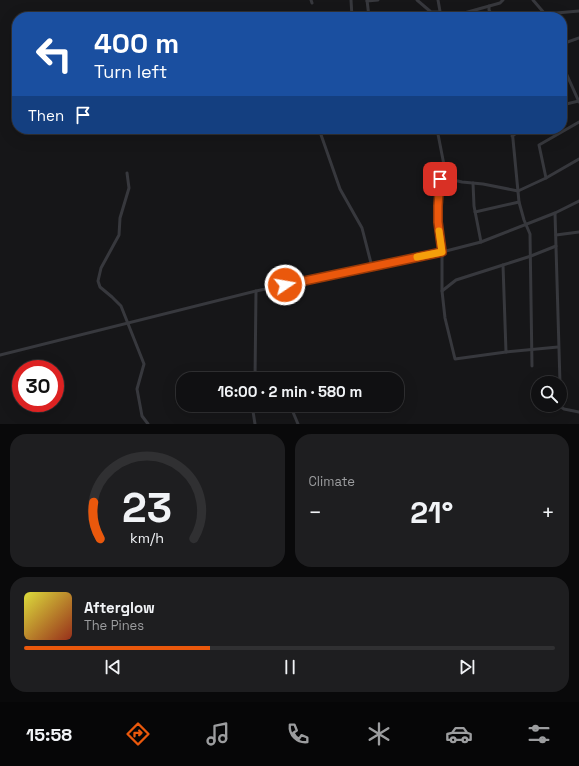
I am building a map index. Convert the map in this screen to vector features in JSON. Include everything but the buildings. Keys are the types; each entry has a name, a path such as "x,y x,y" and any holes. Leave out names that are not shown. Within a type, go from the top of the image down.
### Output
{"street":[{"path":"351,0 352,12"},
{"path":"368,12 367,1 378,0"},
{"path":"417,0 431,12 440,12 438,0"},
{"path":"468,12 500,3 503,0"},
{"path":"533,0 543,12"},
{"path":"489,6 490,12"},
{"path":"567,13 579,11"},
{"path":"567,42 579,38"},
{"path":"567,75 579,101 567,104"},
{"path":"567,129 579,122"},
{"path":"321,134 340,189 362,228 372,267"},
{"path":"438,134 443,160 438,206 438,222 442,252 442,291 445,318 455,359 558,347"},
{"path":"515,134 512,136 518,191 525,224 530,234 533,349 532,366"},
{"path":"546,178 539,145 558,134"},
{"path":"442,176 449,180 483,184 518,191 546,178 579,159"},
{"path":"127,173 129,188 120,218 119,235 100,268 98,282 100,288 121,306 144,364 137,389 142,416 148,424"},
{"path":"473,183 475,212 481,242"},
{"path":"475,212 520,202"},
{"path":"0,355 256,291 442,252 481,242 525,224 556,214 579,202"},
{"path":"556,214 560,376"},
{"path":"556,235 579,232"},
{"path":"442,291 456,280 531,256 556,246"},
{"path":"503,265 506,352"},
{"path":"255,372 256,291"},
{"path":"567,410 579,412"},
{"path":"253,412 255,424"},
{"path":"293,412 298,424"}],"slow traffic":[{"path":"417,257 442,252 439,231"}],"route":[{"path":"285,285 442,252 438,222 440,179"}]}
